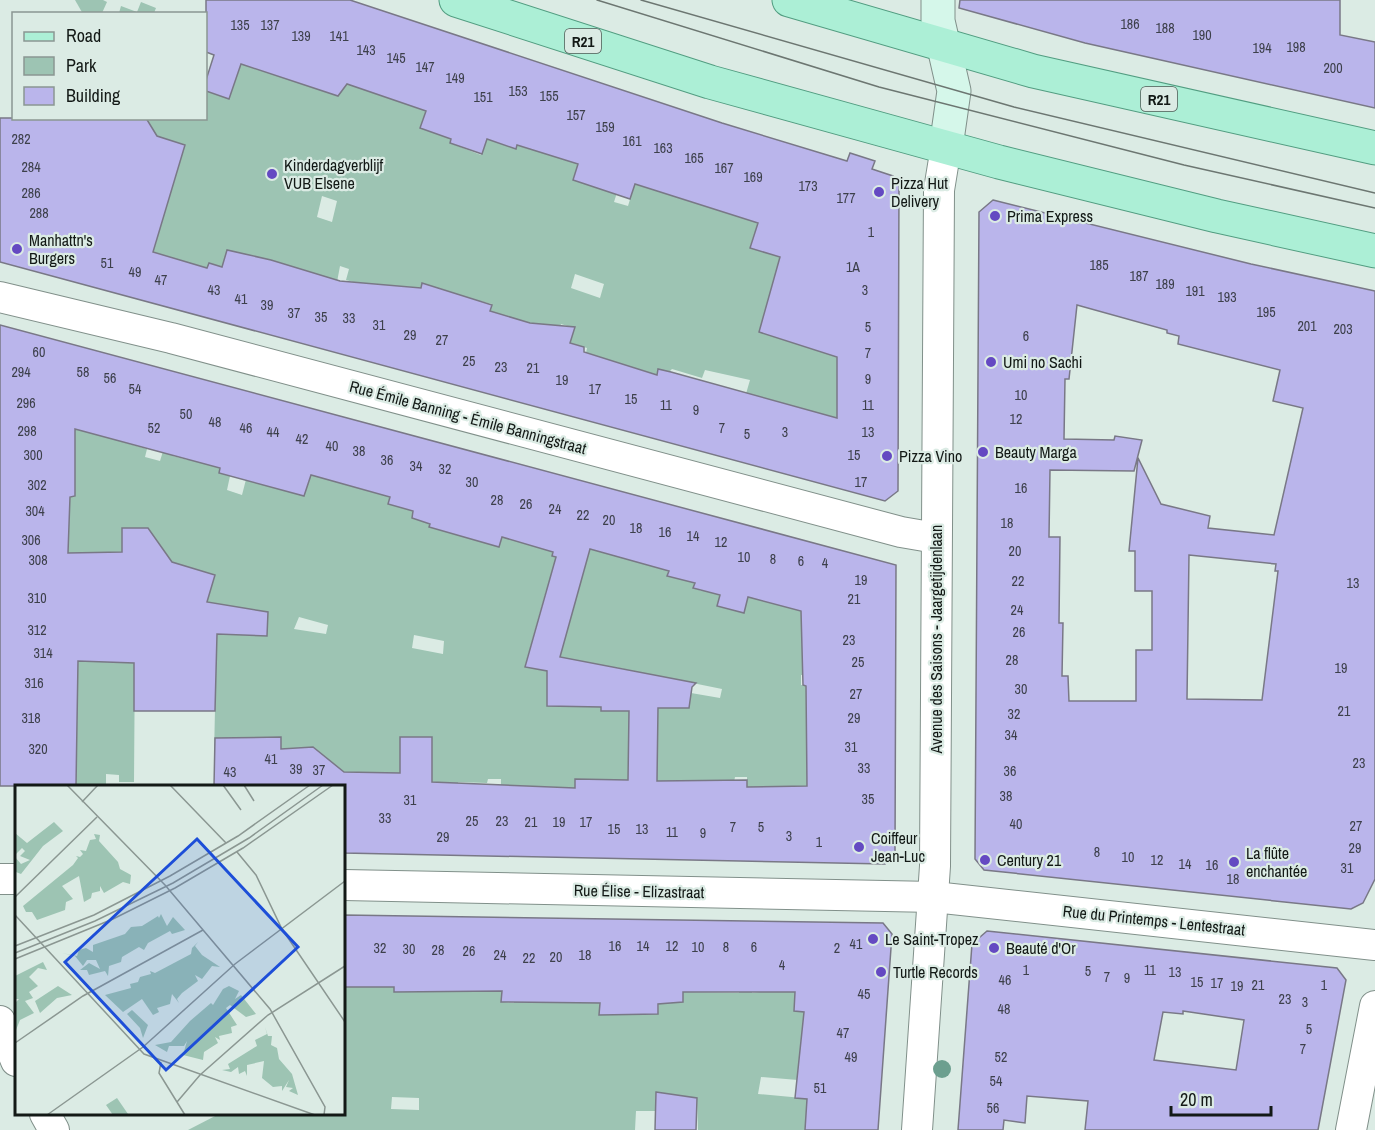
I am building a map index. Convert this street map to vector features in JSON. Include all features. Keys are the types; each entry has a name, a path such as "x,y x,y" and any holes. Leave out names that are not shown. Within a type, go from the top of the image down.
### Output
{"main road":[{"name":"R21","path":"456,0 710,82 946,147 1217,216 1375,251"},
{"name":"R21","path":"789,0 1033,71 1375,148"}],"street":[{"path":"938,0 938,21 954,92 946,147"},
{"name":"Avenue des Saisons - Jaargetijdenlaan","path":"917,1130 934,897 939,190 946,147"},
{"name":"Rue Émile Banning - Émile Banningstraat","path":"0,297 171,338 889,529 936,538"},
{"name":"Rue Élise - Elizastraat","path":"345,885 934,897"},
{"name":"Rue du Printemps - Lentestraat","path":"934,897 1375,945"},
{"path":"1351,1130 1375,1006"},
{"path":"0,1021 10,1061"},
{"path":"46,1115 54,1130"}],"green space":[{"path":"75,0 107,2 102,12 82,12"},
{"path":"141,2 156,8 154,12 137,12"},
{"path":"121,6 137,12 119,12"},
{"path":"246,50 258,69 338,96 347,84 426,111 420,128 451,139 450,143 481,155 487,139 516,149 517,145 532,150 534,141 579,161 573,180 601,189 620,183 614,202 628,206 635,183 758,223 750,247 788,231 760,332 838,313 837,445 743,404 750,380 705,370 702,378 672,369 669,372 659,369 657,375 586,353 587,348 570,343 574,328 561,324 557,338 491,339 499,314 490,311 492,304 480,301 478,308 373,284 370,287 346,280 349,269 340,266 337,282 222,267 209,263 192,313 180,260 153,252 157,240 156,136 147,120 207,120 207,91 229,99","holes":["322,196 337,201 332,222 317,217","575,274 604,284 600,298 571,288"]},
{"path":"123,424 119,441 147,449 145,457 160,461 164,448 173,456 188,460 189,455 221,464 219,473 230,476 227,490 242,495 251,460 287,491 304,496 311,473 364,490 391,491 388,504 413,511 412,518 499,547 502,537 553,550 552,556 590,549 669,570 668,576 695,583 693,588 702,591 723,585 717,606 743,613 748,597 806,587 821,675 801,675 801,685 816,686 825,787 747,794 747,777 735,777 734,782 696,781 657,790 657,750 640,800 600,779 576,779 575,788 501,785 501,779 488,779 487,783 458,782 458,787 430,786 432,737 401,737 400,780 387,780 386,773 370,772 370,783 326,782 327,758 313,747 281,751 281,737 262,737 261,768 228,755 214,755 217,617 211,609 62,553 70,497 75,496 75,464 54,425","holes":["122,528 148,528 167,556 122,556","546,591 556,671 608,679 614,667 722,689 720,698 691,693 688,708 657,708 629,737 629,706 612,706 612,711 601,711 600,697 575,706 547,706 547,671 525,666","299,617 328,625 326,634 294,629","414,635 444,641 443,654 412,648"]},
{"path":"135,646 134,782 119,782 119,775 106,774 106,784 61,785 61,764 77,765 77,734 61,733 61,661 86,662"},
{"path":"740,972 753,973 752,993 795,988 794,1011 811,1012 806,1021 803,1037 810,1081 761,1077 758,1094 813,1099 805,1130 698,1130 697,1098 656,1092 655,1111 636,1111 635,1130 188,1130 217,1115 345,1115 345,987 365,987 365,980 394,981 394,992 502,991 502,1002 514,1003 514,998 541,999 541,1003 553,1003 554,999 600,991 599,1015 658,1014 659,995 683,1002 683,992 739,993","holes":["392,1097 419,1098 419,1110 391,1109"]}],"building":[{"path":"206,0 350,0 722,123 847,161 850,153 875,161 872,169 893,176 899,183 898,491 885,501 0,262 0,118 12,118 12,120 147,120 157,136 185,145 153,252 207,268 209,263 222,267 227,250 271,260 340,281 421,288 422,283 492,305 490,311 530,323 575,327 570,343 584,347 584,352 657,375 658,369 671,372 837,418 837,357 759,332 780,257 750,248 758,223 635,184 630,199 573,180 578,164 517,145 516,149 487,139 482,154 450,143 451,139 420,128 426,111 347,84 338,96 241,64 229,99 207,91 207,77 214,55 207,52"},
{"path":"960,0 1340,0 1340,35 1375,42 1375,108 1085,43 959,8"},
{"path":"993,200 1251,264 1375,291 1375,879 1363,903 1351,909 984,870 975,859 979,212","holes":["1077,305 1167,330 1167,333 1179,336 1178,344 1280,370 1273,401 1303,408 1274,535 1208,528 1210,516 1161,504 1138,458 1129,551 1135,551 1135,591 1152,591 1152,650 1136,650 1136,701 1069,701 1068,676 1062,676 1063,623 1059,623 1060,537 1049,537 1050,470 1134,471 1142,440 1115,436 1114,440 1064,439 1065,379 1069,379","1189,555 1276,564 1275,571 1278,571 1262,700 1187,699"]},
{"path":"0,325 896,565 895,855 885,864 345,853 345,785 214,785 215,738 281,737 281,749 313,747 344,772 400,773 400,737 432,737 432,782 575,788 575,779 628,780 629,711 601,711 601,707 547,706 547,671 525,667 556,557 552,556 553,552 502,537 499,547 429,527 430,524 412,518 413,511 388,504 390,497 311,475 304,496 219,473 220,468 75,429 75,496 70,497 68,553 122,552 122,528 148,528 172,562 215,575 207,602 268,612 267,636 217,634 215,711 134,711 134,663 78,661 76,785 0,786","holes":["590,549 669,571 667,576 695,583 693,588 720,595 717,606 744,613 748,597 801,611 803,685 806,686 807,786 747,787 747,780 657,781 658,708 689,708 692,687 696,683 560,657"]},
{"path":"345,915 883,923 892,934 878,1130 805,1130 807,1099 795,1098 804,1012 794,1011 795,992 683,992 683,1002 658,1004 658,1014 599,1015 600,1003 501,1002 502,991 394,992 394,987 345,987"},
{"path":"987,931 1337,968 1346,980 1318,1130 1085,1130 1088,1101 1027,1096 1025,1123 1004,1120 1003,1130 958,1130 972,944","holes":["1183,1011 1244,1020 1236,1070 1154,1060 1163,1012 1183,1014"]},
{"path":"656,1092 697,1098 696,1130 655,1130"}],"tram line":[{"path":"597,0 879,87 1184,165 1375,208"},
{"path":"641,0 1014,107 1375,193"}],"place":[{"name":"Kinderdagverblijf VUB Elsene","path":"272,174"},
{"name":"Pizza Hut Delivery","path":"879,192"},
{"name":"Prima Express","path":"995,216"},
{"name":"Manhattn's Burgers","path":"17,249"},
{"name":"Umi no Sachi","path":"991,362"},
{"name":"Beauty Marga","path":"983,452"},
{"name":"Pizza Vino","path":"887,456"},
{"name":"Coiffeur Jean-Luc","path":"859,847"},
{"name":"Century 21","path":"985,860"},
{"name":"La flûte enchantée","path":"1234,862"},
{"name":"Le Saint-Tropez","path":"873,939"},
{"name":"Beauté d'Or","path":"994,948"},
{"name":"Turtle Records","path":"881,972"}]}
